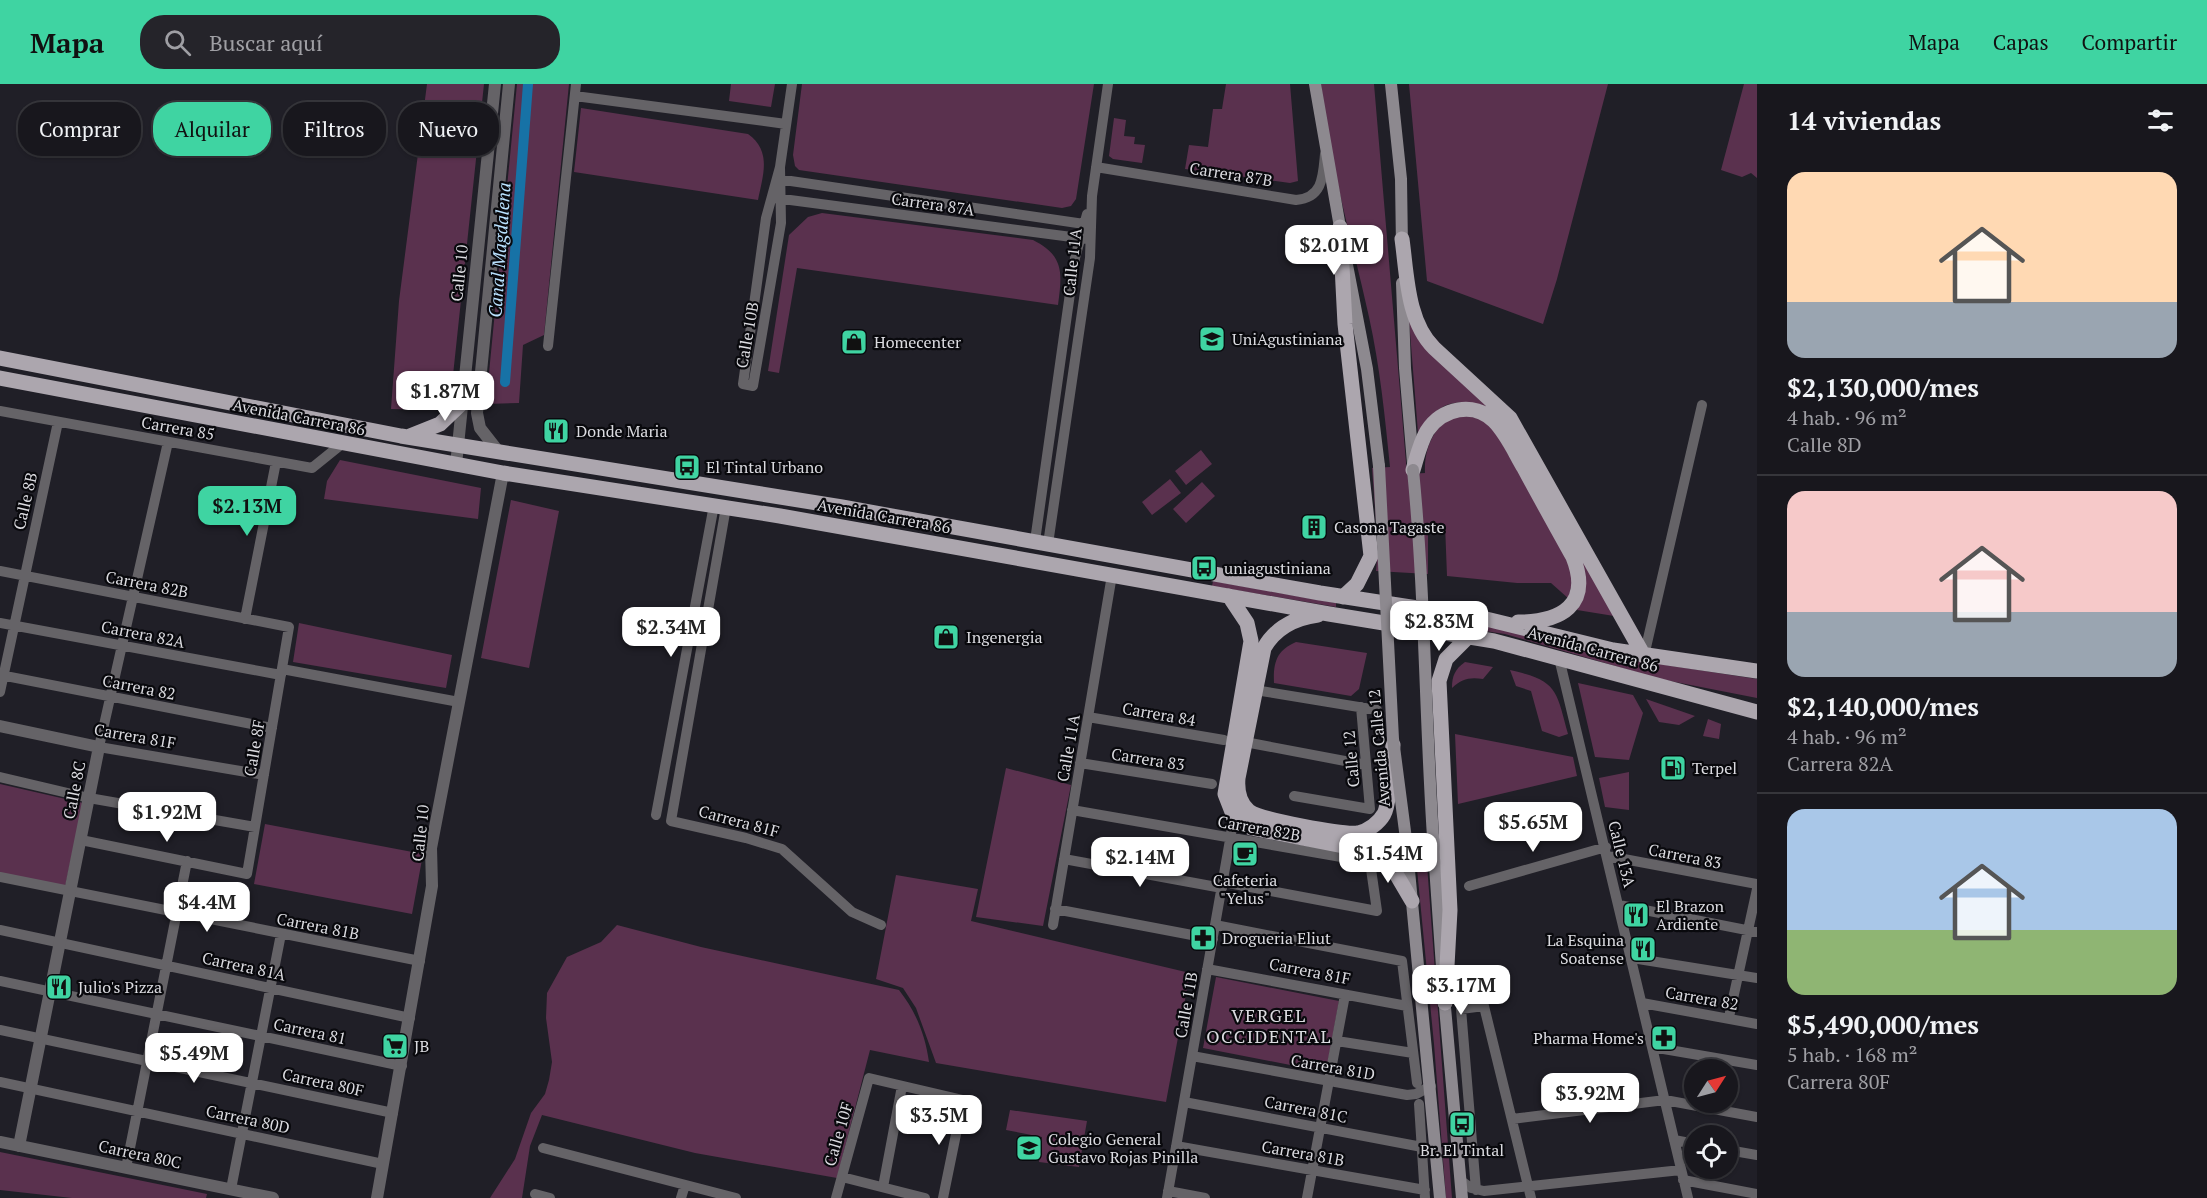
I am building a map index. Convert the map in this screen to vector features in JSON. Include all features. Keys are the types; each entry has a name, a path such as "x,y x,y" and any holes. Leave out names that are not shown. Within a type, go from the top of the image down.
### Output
{"main road":[{"name":"Avenida Calle 12","path":"1315,84 1325,151 1367,369 1379,466 1386,565 1393,739 1406,839 1440,1198"},
{"path":"1391,84 1401,179 1405,368 1423,599 1425,719 1432,837 1462,1198"},
{"path":"1340,227 1345,324 1371,556 1357,584 1343,597"},
{"path":"1402,239 1413,311 1424,335 1510,418 1644,656"},
{"name":"Avenida Carrera 86","path":"0,358 407,437 832,505 1343,597 1501,622 1597,647 1644,656 1757,671"},
{"name":"Avenida Carrera 86","path":"0,378 456,465 720,506 1329,614 1468,636 1559,658 1757,712"},
{"path":"407,437 440,423 462,403"},
{"path":"1413,470 1427,432 1434,422 1447,414 1461,409 1474,409 1488,416 1505,435 1573,557 1580,579 1575,598 1569,609 1559,616 1535,621 1501,622"},
{"path":"1229,596 1247,623 1251,641 1225,786 1227,804 1234,817 1251,828 1374,852 1389,862 1412,901"},
{"path":"1329,614 1297,620 1276,631 1264,648 1237,786 1238,794 1249,811 1268,818 1348,834 1366,830 1385,813 1393,739"},
{"path":"1445,1004 1450,910 1439,681 1446,659 1468,636"}],"street":[{"name":"Calle 10","path":"456,465 495,84"},
{"name":"Calle 10","path":"498,451 480,428 477,413 508,84"},
{"path":"548,346 576,84"},
{"name":"Calle 10B","path":"776,198 781,223 753,386 743,384 776,198 792,84"},
{"name":"Calle 11A","path":"1042,543 1075,258 1085,239 1088,224 1108,84"},
{"path":"575,96 786,124"},
{"name":"Carrera 87B","path":"1096,167 1296,200 1309,197 1317,191 1322,179 1325,151"},
{"name":"Carrera 87A","path":"778,179 1088,224"},
{"name":"Carrera 87A","path":"776,198 1085,239"},
{"path":"1644,656 1702,405"},
{"name":"Carrera 85","path":"0,411 312,468 343,443"},
{"name":"Calle 8B","path":"0,692 58,422"},
{"name":"Calle 8C","path":"19,1146 109,696 135,597 168,442"},
{"path":"245,619 276,462"},
{"name":"Calle 10","path":"376,1198 402,1066 432,886 431,848 503,473"},
{"path":"656,815 720,506"},
{"name":"Carrera 81F","path":"720,506 671,821 782,849 794,857 852,912 880,925"},
{"name":"Carrera 82B","path":"0,571 289,627"},
{"name":"Calle 11A","path":"1053,925 1112,575"},
{"name":"Carrera 82A","path":"0,623 459,702"},
{"name":"Calle 8F","path":"187,861 247,874 289,627"},
{"name":"Calle 13A","path":"1559,658 1688,1198"},
{"name":"Carrera 82","path":"2,675 272,728"},
{"path":"1255,690 1377,710"},
{"name":"Calle 12","path":"1294,796 1370,809 1361,707"},
{"name":"Carrera 84","path":"1088,717 1224,740"},
{"name":"Carrera 81F","path":"0,726 99,747 264,775"},
{"path":"1245,742 1366,765"},
{"name":"Carrera 83","path":"1080,764 1212,784"},
{"path":"0,777 89,798 255,827"},
{"name":"Carrera 82B","path":"1072,810 1370,862 1377,910 1222,885"},
{"name":"Calle 11B","path":"1168,1194 1234,817"},
{"path":"81,840 187,861 126,1168"},
{"path":"1468,886 1607,852"},
{"name":"Carrera 83","path":"1607,852 1757,887"},
{"path":"1064,859 1222,885"},
{"name":"Carrera 81B","path":"0,877 420,961"},
{"path":"1730,1017 1739,974 1752,931 1757,887"},
{"path":"1619,905 1752,931"},
{"path":"1056,909 1213,939"},
{"path":"1215,925 1402,961 1417,1083"},
{"name":"Carrera 81A","path":"0,930 410,1018"},
{"path":"231,1189 281,934"},
{"path":"1632,958 1757,978"},
{"name":"Carrera 81F","path":"1208,969 1407,1006"},
{"name":"Carrera 81","path":"0,981 402,1066"},
{"path":"1481,994 1530,1193"},
{"path":"1307,1198 1345,995"},
{"name":"Carrera 82","path":"1642,1003 1730,1017 1757,1024"},
{"path":"1476,1190 1461,1009 1484,1006"},
{"name":"Carrera 80F","path":"0,1030 393,1113"},
{"path":"1337,1041 1413,1053"},
{"path":"1652,1047 1757,1065"},
{"name":"Carrera 81D","path":"1192,1056 1407,1095 1416,1094 1431,1086"},
{"name":"Calle 10F","path":"836,1198 870,1078 902,1086"},
{"name":"Carrera 80D","path":"0,1082 383,1164"},
{"path":"883,1187 902,1086 963,1100 943,1198"},
{"path":"1512,1119 1665,1100 1757,1117"},
{"name":"Carrera 81C","path":"1184,1102 1422,1147"},
{"path":"1419,1104 1425,1194"},
{"path":"1674,1140 1684,1142"},
{"name":"Carrera 80C","path":"0,1142 273,1198"},
{"name":"Carrera 81B","path":"1176,1146 1312,1170 1425,1194"},
{"path":"543,1148 736,1198"},
{"path":"1738,1152 1757,1155"},
{"path":"1460,1180 1476,1190 1530,1193 1682,1174 1757,1194"},
{"path":"842,1177 926,1198"},
{"path":"681,1198 685,1185"},
{"path":"535,1194 550,1198"},
{"path":"1168,1194 1204,1198"}],"shaded area":[{"path":"427,84 484,84 482,102 425,102"},
{"path":"517,84 569,84 544,335 523,345 519,403 486,404"},
{"path":"731,84 775,84 771,107 729,101"},
{"path":"802,84 1094,84 1076,199 1071,206 1062,208 799,170 795,166 793,155"},
{"path":"1226,84 1290,84 1298,181 1290,183 1185,169 1189,145 1208,147 1213,109 1222,109"},
{"path":"1321,84 1374,84 1407,474 1425,473 1429,444 1444,423 1466,416 1479,419 1493,428 1568,556 1573,576 1569,599 1551,583 1517,583 1447,576 1445,524 1428,525 1428,574 1376,571 1378,548 1372,468 1390,467 1384,411 1373,336 1329,143"},
{"path":"1409,84 1608,84 1543,324 1427,281"},
{"path":"1744,84 1757,84 1757,178 1751,173 1742,177 1721,170"},
{"path":"581,108 748,134 756,141 763,156 763,173 758,200 574,172"},
{"path":"1114,118 1126,120 1124,136 1135,137 1134,144 1145,145 1142,163 1113,159 1109,156"},
{"path":"418,156 476,156 451,394 440,410 391,409 399,301"},
{"path":"822,213 1033,240 1056,259 1060,275 1058,305 797,268 779,373 768,371 789,235 808,217"},
{"path":"1408,307 1500,412 1614,616 1577,610 1585,589 1583,566 1489,407 1465,403 1448,405 1433,414 1418,433"},
{"path":"1201,450 1212,464 1186,485 1175,471"},
{"path":"340,460 481,488 478,519 324,499 327,481"},
{"path":"1170,479 1181,493 1152,515 1142,502"},
{"path":"1202,482 1215,496 1186,523 1173,509"},
{"path":"511,500 559,511 529,668 481,658"},
{"path":"1213,581 1336,603 1336,607 1212,586"},
{"path":"1431,616 1467,620 1588,653 1757,679 1757,698 1660,679 1505,634 1430,623"},
{"path":"299,623 452,655 446,688 293,662"},
{"path":"1296,642 1367,653 1359,689 1351,696 1274,683 1274,669 1280,653"},
{"path":"1465,662 1493,667 1483,679 1466,679 1452,688 1455,673"},
{"path":"1510,670 1538,678 1546,683 1557,697 1568,734 1559,737 1542,731 1531,691 1516,686"},
{"path":"1578,683 1633,695 1643,713 1629,760 1595,757"},
{"path":"1646,699 1695,716 1679,725 1659,722"},
{"path":"1708,719 1721,724 1719,739 1703,736"},
{"path":"1455,734 1573,757 1577,776 1458,804"},
{"path":"1006,768 1071,785 1043,926 976,917"},
{"path":"1629,772 1629,810 1605,807 1599,778"},
{"path":"0,784 83,803 65,887 0,873"},
{"path":"265,824 423,854 412,914 254,884"},
{"path":"1414,838 1425,838 1452,1198 1446,1198"},
{"path":"896,875 978,889 971,921 1190,973 1166,1102 936,1063 916,1008 903,988 876,979"},
{"path":"617,925 701,947 899,990 919,1024 929,1062 870,1050 837,1178 695,1153 542,1115 530,1146 522,1198 490,1198 515,1159 531,1113 545,1094 549,1080 552,1062 546,1018 547,993 567,957 601,942"},
{"path":"1216,977 1339,1001 1326,1072 1203,1048"},
{"path":"1010,1110 1087,1121 1079,1167 1039,1162 1042,1137 1006,1130"},
{"path":"0,1152 207,1194 206,1198 72,1198 0,1190"}],"waterway":[{"name":"Canal Magdalena","path":"505,382 528,84"}],"place":[{"name":"UniAgustiniana","path":"1212,339"},
{"name":"Homecenter","path":"854,342"},
{"name":"Donde Maria","path":"556,431"},
{"name":"El Tintal Urbano","path":"687,467"},
{"name":"Casona Tagaste","path":"1314,527"},
{"name":"uniagustiniana","path":"1204,568"},
{"name":"Ingenergia","path":"946,637"},
{"name":"Terpel","path":"1673,768"},
{"name":"Cafeteria \"Yelus\"","path":"1245,854"},
{"name":"El Brazon Ardiente","path":"1636,915"},
{"name":"Drogueria Eliut","path":"1203,938"},
{"name":"La Esquina Soatense","path":"1643,949"},
{"name":"Julio's Pizza","path":"59,987"},
{"name":"Pharma Home's","path":"1664,1038"},
{"name":"JB","path":"395,1046"},
{"name":"Br. El Tintal","path":"1462,1124"},
{"name":"Colegio General Gustavo Rojas Pinilla","path":"1029,1148"}],"district":[{"name":"VERGEL OCCIDENTAL","path":"1269,1025"}]}
